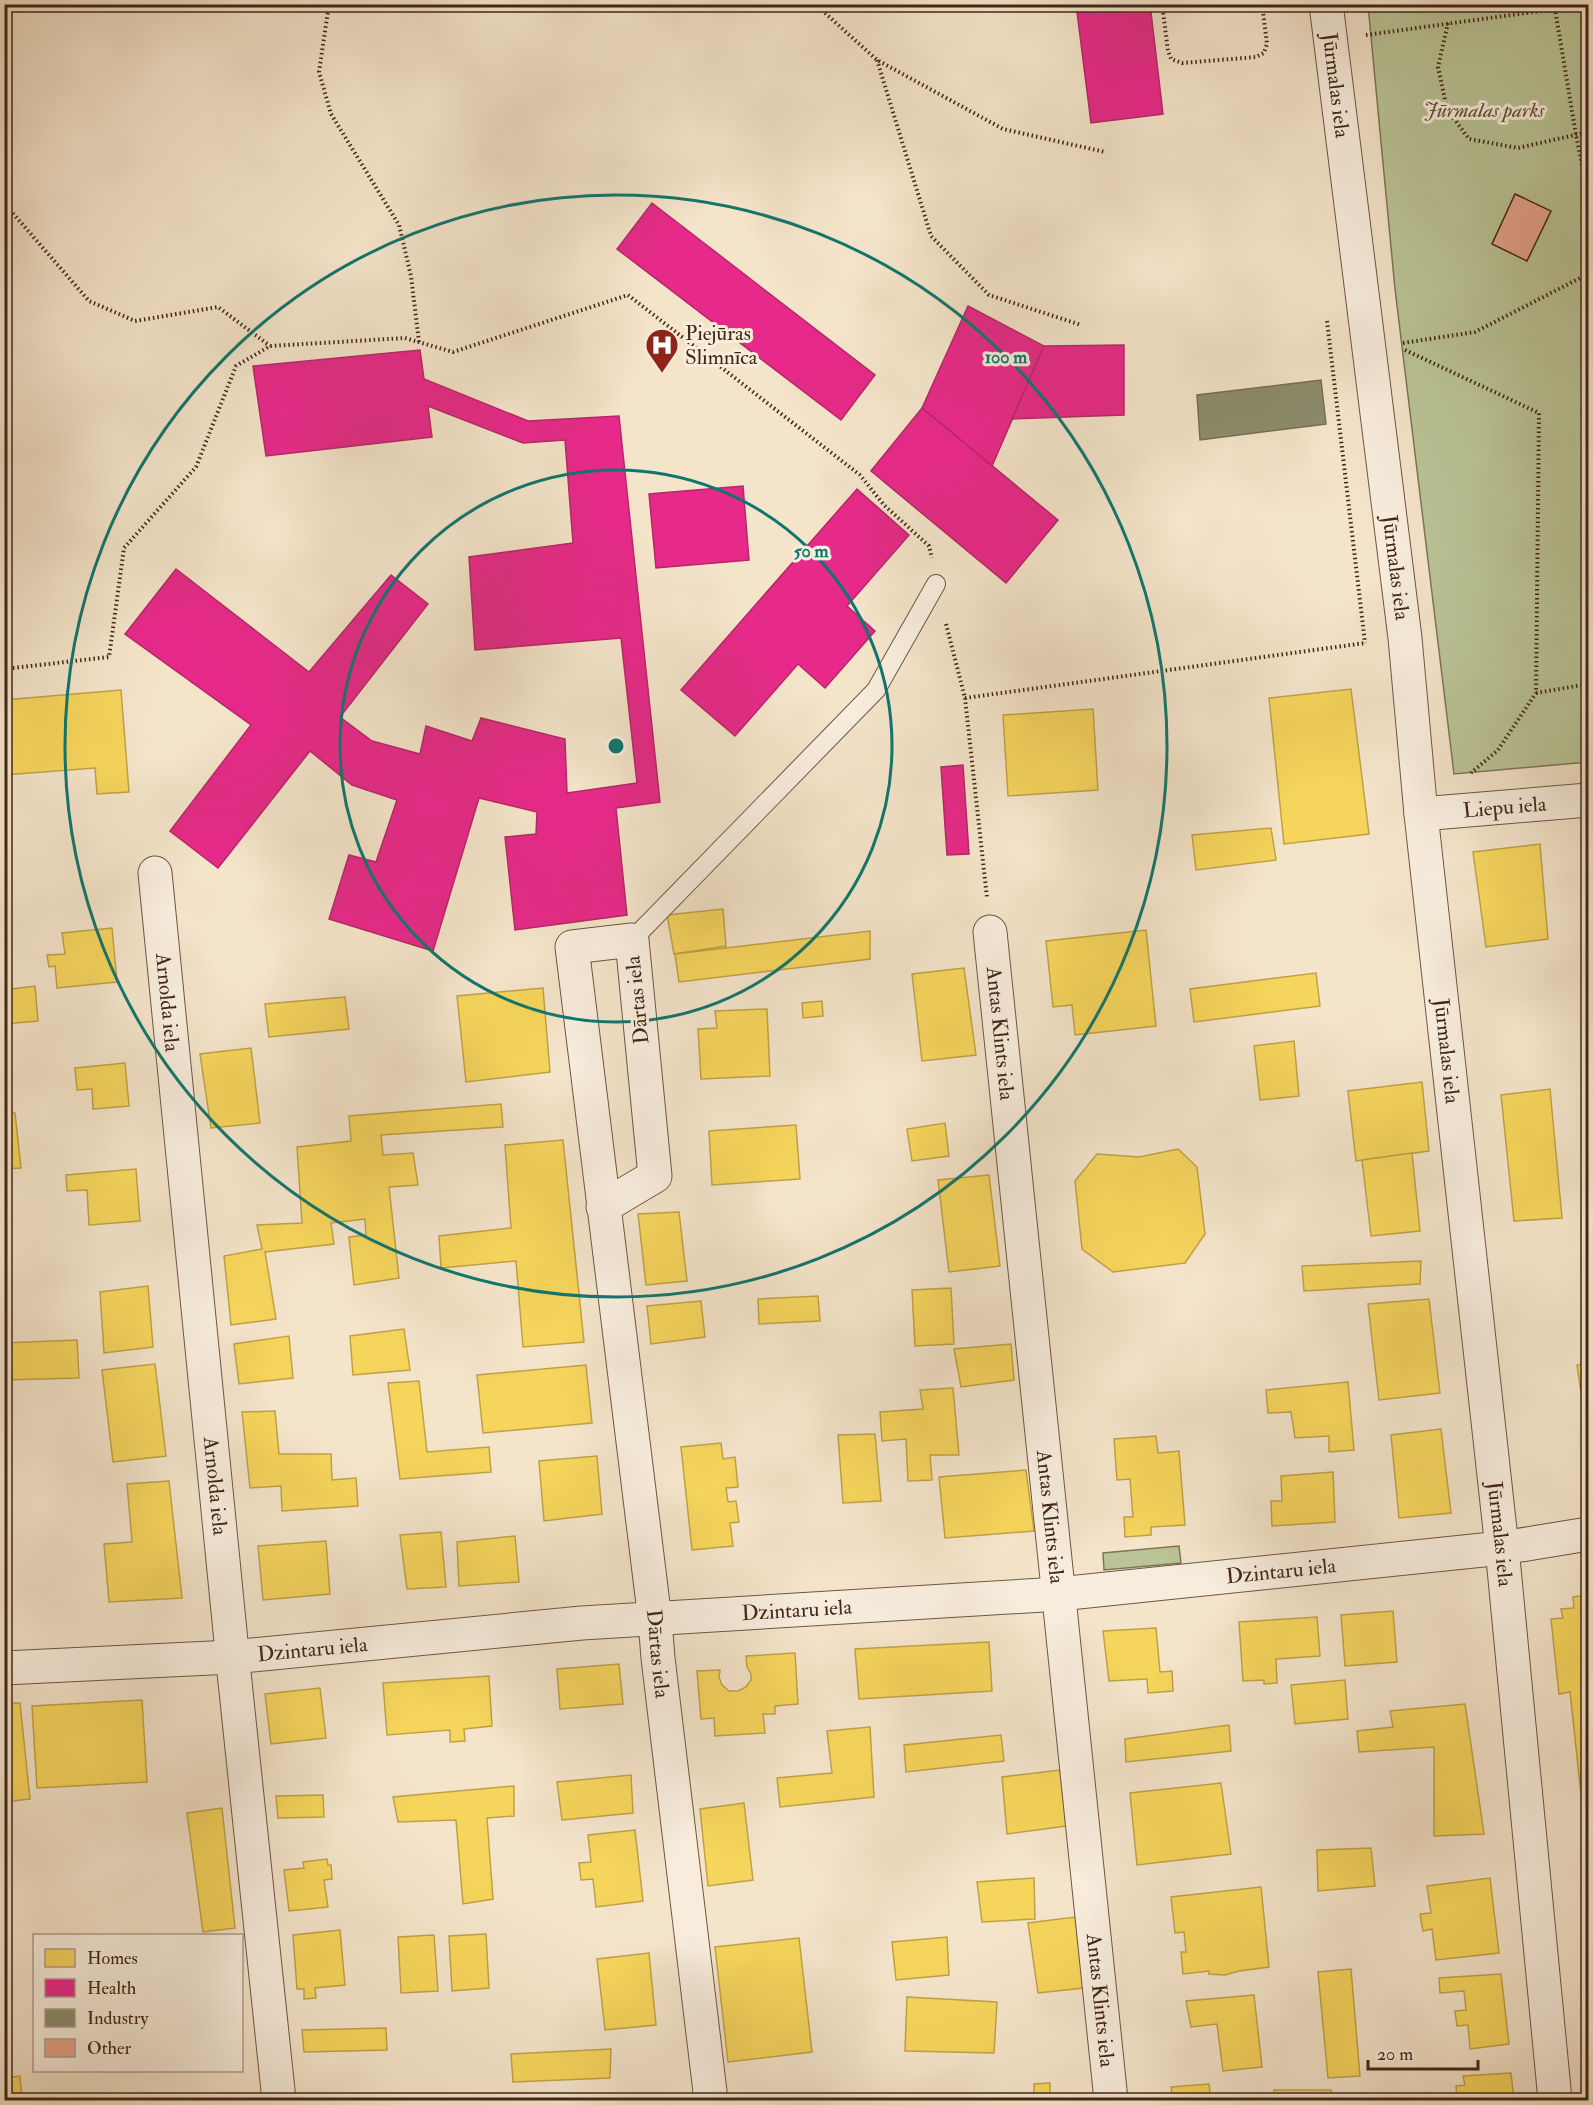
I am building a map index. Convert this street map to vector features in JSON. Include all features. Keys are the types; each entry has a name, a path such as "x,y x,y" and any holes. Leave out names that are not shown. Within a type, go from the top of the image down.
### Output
{"street":[{"name":"Jūrmalas iela","path":"1326,4 1405,638 1421,814 1502,1548 1555,2100"},
{"name":"Liepu iela","path":"1421,814 1588,800"},
{"name":"Arnolda iela","path":"155,873 232,1657 279,2100"},
{"name":"Antas Klints iela","path":"990,932 1111,2100"},
{"name":"Dārtas iela","path":"603,1207 655,1176 632,940 572,947 603,1207 655,1620 711,2100"},
{"name":"Dzintaru iela","path":"4,1668 232,1657 582,1623 1059,1594 1502,1548 1588,1534"}],"lane":[{"path":"632,940 876,690 936,584"}],"path":[{"path":"329,4 319,72 331,114 399,225 411,276 419,342"},
{"path":"815,4 877,60 1003,129 1105,152"},
{"path":"1162,4 1168,51 1171,58 1182,63 1256,57 1264,53 1267,44 1262,4"},
{"path":"1330,41 1572,4"},
{"path":"1556,7 1576,135 1588,194"},
{"path":"1448,23 1438,67 1447,109 1469,139 1518,148 1588,132"},
{"path":"877,60 931,236 989,294 1081,325"},
{"path":"4,203 89,301 135,321 218,307 270,346"},
{"path":"1393,345 1475,332 1588,274"},
{"path":"4,669 110,657 124,548 196,467 236,366 270,346 405,338 453,352 628,295 860,475 884,505 929,546 936,584 965,698 990,932"},
{"path":"1326,312 1365,643"},
{"path":"1404,350 1539,413 1536,693 1498,750 1467,776"},
{"path":"965,698 1405,638"},
{"path":"1536,693 1588,684"}],"green space":[{"name":"Jūrmalas parks","path":"1368,5 1588,5 1588,762 1454,774 1395,289"},
{"path":"1179,1546 1181,1563 1104,1570 1103,1553"}],"building: Homes":[{"path":"1351,689 1369,834 1284,844 1269,698"},
{"path":"121,690 129,792 97,794 95,768 4,775 4,700"},
{"path":"1093,709 1098,790 1008,796 1003,715"},
{"path":"1271,828 1276,860 1196,870 1192,835"},
{"path":"1540,844 1548,939 1486,947 1473,852"},
{"path":"723,909 726,946 674,954 667,915"},
{"path":"112,928 117,982 57,988 55,966 49,967 47,955 65,954 62,933"},
{"path":"1146,930 1156,1026 1075,1035 1072,1005 1053,1007 1046,941"},
{"path":"870,931 870,959 679,982 675,954"},
{"path":"964,968 976,1055 922,1061 912,974"},
{"path":"1316,973 1320,1006 1194,1022 1190,989"},
{"path":"35,986 38,1021 4,1024 4,990"},
{"path":"543,988 550,1072 466,1082 457,996"},
{"path":"345,997 349,1029 269,1037 265,1004"},
{"path":"822,1001 823,1016 803,1018 802,1003"},
{"path":"767,1009 770,1076 701,1079 698,1029 717,1028 715,1011"},
{"path":"1294,1041 1299,1096 1260,1100 1254,1046"},
{"path":"251,1048 260,1123 211,1128 200,1054"},
{"path":"125,1063 129,1106 93,1109 92,1089 77,1090 75,1068"},
{"path":"1422,1082 1429,1151 1356,1161 1348,1091"},
{"path":"1550,1089 1562,1218 1514,1221 1501,1095"},
{"path":"501,1104 503,1127 381,1135 383,1155 413,1153 418,1185 389,1187 399,1278 354,1285 349,1237 366,1235 365,1219 331,1223 334,1244 265,1252 276,1319 231,1325 224,1256 262,1249 257,1225 302,1223 297,1147 351,1141 349,1116"},
{"path":"4,1113 15,1113 21,1168 4,1169"},
{"path":"945,1123 949,1156 912,1161 907,1129"},
{"path":"796,1125 800,1179 712,1185 709,1131"},
{"path":"563,1140 584,1342 523,1347 516,1261 441,1268 439,1236 511,1228 505,1145"},
{"path":"1178,1149 1197,1167 1205,1234 1185,1263 1113,1272 1082,1249 1075,1181 1097,1154 1139,1157"},
{"path":"1412,1153 1420,1231 1371,1236 1362,1160"},
{"path":"136,1169 140,1221 89,1225 87,1190 67,1191 66,1175"},
{"path":"989,1175 1000,1266 949,1272 938,1180"},
{"path":"679,1212 687,1281 646,1285 638,1214"},
{"path":"1421,1261 1420,1284 1304,1291 1302,1266"},
{"path":"148,1286 153,1347 104,1353 100,1292"},
{"path":"951,1288 954,1344 915,1346 912,1290"},
{"path":"818,1296 820,1321 759,1324 758,1299"},
{"path":"1429,1299 1440,1393 1379,1400 1368,1304"},
{"path":"701,1301 705,1337 651,1344 647,1306"},
{"path":"404,1329 410,1370 353,1375 350,1336"},
{"path":"289,1336 293,1378 239,1384 234,1344"},
{"path":"77,1340 79,1378 4,1380 4,1343"},
{"path":"1011,1344 1014,1380 961,1387 954,1349"},
{"path":"1588,1363 1588,1439 1577,1365"},
{"path":"155,1364 166,1456 113,1462 102,1370"},
{"path":"586,1365 592,1423 483,1433 477,1375"},
{"path":"419,1381 427,1452 489,1447 491,1472 400,1479 388,1383"},
{"path":"1348,1382 1354,1450 1329,1452 1329,1436 1295,1438 1291,1412 1268,1413 1266,1390"},
{"path":"953,1388 959,1455 930,1455 932,1480 908,1481 906,1439 882,1441 880,1412 923,1409 920,1390"},
{"path":"275,1411 279,1454 331,1454 332,1480 356,1478 358,1506 282,1511 281,1486 250,1488 242,1412"},
{"path":"1441,1429 1451,1513 1399,1518 1391,1435"},
{"path":"875,1434 881,1501 843,1503 838,1435"},
{"path":"1156,1436 1158,1453 1179,1451 1185,1525 1151,1527 1151,1535 1125,1537 1124,1517 1133,1517 1130,1479 1117,1480 1114,1439"},
{"path":"721,1443 723,1459 735,1457 738,1487 726,1488 728,1502 736,1501 739,1522 730,1523 733,1546 692,1550 681,1447"},
{"path":"597,1456 602,1514 544,1521 539,1461"},
{"path":"1026,1470 1034,1531 945,1538 939,1477"},
{"path":"1333,1472 1335,1522 1272,1526 1271,1501 1282,1501 1281,1476"},
{"path":"169,1481 182,1598 109,1602 104,1544 132,1542 127,1484"},
{"path":"441,1532 446,1587 407,1589 400,1535"},
{"path":"515,1536 519,1582 459,1586 457,1542"},
{"path":"326,1541 330,1594 263,1600 258,1546"},
{"path":"1588,1595 1588,1793 1581,1794 1570,1692 1559,1694 1551,1619 1563,1618 1561,1609 1574,1608 1573,1597"},
{"path":"1393,1611 1397,1662 1345,1666 1341,1615"},
{"path":"1317,1617 1320,1656 1276,1659 1277,1683 1264,1684 1264,1680 1243,1681 1239,1622"},
{"path":"1156,1628 1160,1672 1172,1671 1173,1691 1148,1693 1147,1679 1109,1681 1103,1631"},
{"path":"989,1642 992,1691 859,1699 855,1649"},
{"path":"795,1653 798,1704 775,1706 775,1714 763,1714 765,1733 715,1736 714,1718 701,1719 697,1671 720,1670 719,1677 722,1685 729,1691 738,1691 746,1687 751,1680 746,1656"},
{"path":"619,1664 623,1704 560,1709 557,1669"},
{"path":"489,1676 492,1726 464,1729 465,1741 450,1742 450,1730 387,1735 383,1683"},
{"path":"1345,1680 1348,1719 1295,1724 1291,1685"},
{"path":"320,1688 326,1738 271,1744 265,1694"},
{"path":"142,1700 147,1782 37,1788 32,1706"},
{"path":"4,1703 20,1703 30,1799 4,1802"},
{"path":"1465,1704 1484,1834 1434,1836 1434,1747 1359,1752 1357,1731 1393,1727 1390,1711"},
{"path":"1229,1725 1231,1751 1126,1762 1125,1739"},
{"path":"870,1727 874,1797 780,1807 777,1778 832,1773 827,1731"},
{"path":"1001,1735 1004,1761 906,1772 904,1745"},
{"path":"1060,1770 1066,1826 1007,1834 1002,1777"},
{"path":"631,1775 633,1813 562,1820 557,1782"},
{"path":"1221,1783 1231,1854 1137,1865 1130,1793"},
{"path":"514,1786 514,1816 487,1818 493,1899 463,1904 456,1820 398,1822 393,1797"},
{"path":"323,1795 324,1817 278,1818 276,1796"},
{"path":"744,1803 753,1880 708,1886 700,1809"},
{"path":"222,1808 235,1928 203,1932 187,1813"},
{"path":"635,1830 643,1901 596,1907 593,1879 581,1880 579,1863 591,1862 588,1835"},
{"path":"1371,1848 1375,1886 1318,1891 1317,1850"},
{"path":"327,1859 328,1865 331,1865 332,1879 324,1880 328,1907 289,1911 284,1870 304,1868 303,1862"},
{"path":"1034,1878 1035,1919 982,1922 977,1882"},
{"path":"1490,1878 1499,1953 1436,1960 1432,1929 1423,1931 1420,1914 1431,1913 1427,1886"},
{"path":"1261,1887 1269,1967 1225,1975 1209,1974 1209,1971 1183,1974 1181,1952 1186,1952 1184,1932 1175,1933 1171,1897"},
{"path":"1075,1917 1084,1988 1038,1993 1028,1923"},
{"path":"340,1930 345,1985 315,1988 316,1998 304,1999 304,1989 297,1989 293,1935"},
{"path":"486,1934 489,1988 452,1991 449,1936"},
{"path":"434,1935 438,1991 401,1993 398,1937"},
{"path":"947,1937 949,1975 896,1980 892,1942"},
{"path":"799,1938 812,2052 728,2062 715,1947"},
{"path":"649,1953 656,2025 605,2030 597,1959"},
{"path":"1351,1969 1360,2076 1328,2078 1318,1972"},
{"path":"1501,1974 1509,2044 1470,2049 1468,2025 1457,2026 1455,2011 1466,2010 1464,1991 1440,1993 1439,1978"},
{"path":"1254,1995 1262,2067 1223,2071 1217,2024 1191,2027 1186,2001"},
{"path":"907,1997 997,2002 994,2053 905,2051"},
{"path":"386,2028 387,2050 304,2052 302,2030"},
{"path":"611,2049 610,2078 513,2082 511,2054"},
{"path":"1511,2073 1514,2100 1457,2100 1456,2086 1465,2085 1463,2076"},
{"path":"20,2076 22,2100 4,2100 4,2078"},
{"path":"1050,2083 1050,2100 1034,2100 1034,2084"},
{"path":"1209,2084 1211,2100 1173,2100 1171,2087"},
{"path":"1274,2090 1331,2090 1332,2100 1274,2100"}],"building: Health":[{"path":"1076,4 1150,4 1163,114 1091,123"},
{"path":"652,203 875,375 841,420 617,249"},
{"path":"968,306 1044,346 992,466 922,408"},
{"path":"1124,345 1124,415 1012,419 1044,346"},
{"path":"420,350 424,379 528,421 619,416 660,802 616,808 627,915 515,930 505,837 536,834 537,812 479,798 433,951 329,919 349,855 376,862 397,800 352,785 310,751 218,868 170,831 251,725 125,634 176,569 309,672 391,575 428,604 340,717 372,741 420,754 426,726 472,741 481,718 565,739 567,793 637,783 621,638 475,650 469,557 573,543 565,440 523,443 428,406 432,437 266,456 253,366"},
{"path":"922,408 1058,520 1006,583 871,471"},
{"path":"743,486 749,560 656,568 649,494"},
{"path":"857,489 909,535 847,606 875,631 825,688 798,664 735,736 681,690"},
{"path":"963,765 969,854 947,855 941,767"}],"building: Industry":[{"path":"1321,380 1326,424 1200,440 1197,395"}],"building: Other":[{"path":"1515,194 1551,211 1527,261 1492,244"}],"place":[{"name":"Piejūras Slimnīca","path":"662,374"}]}
